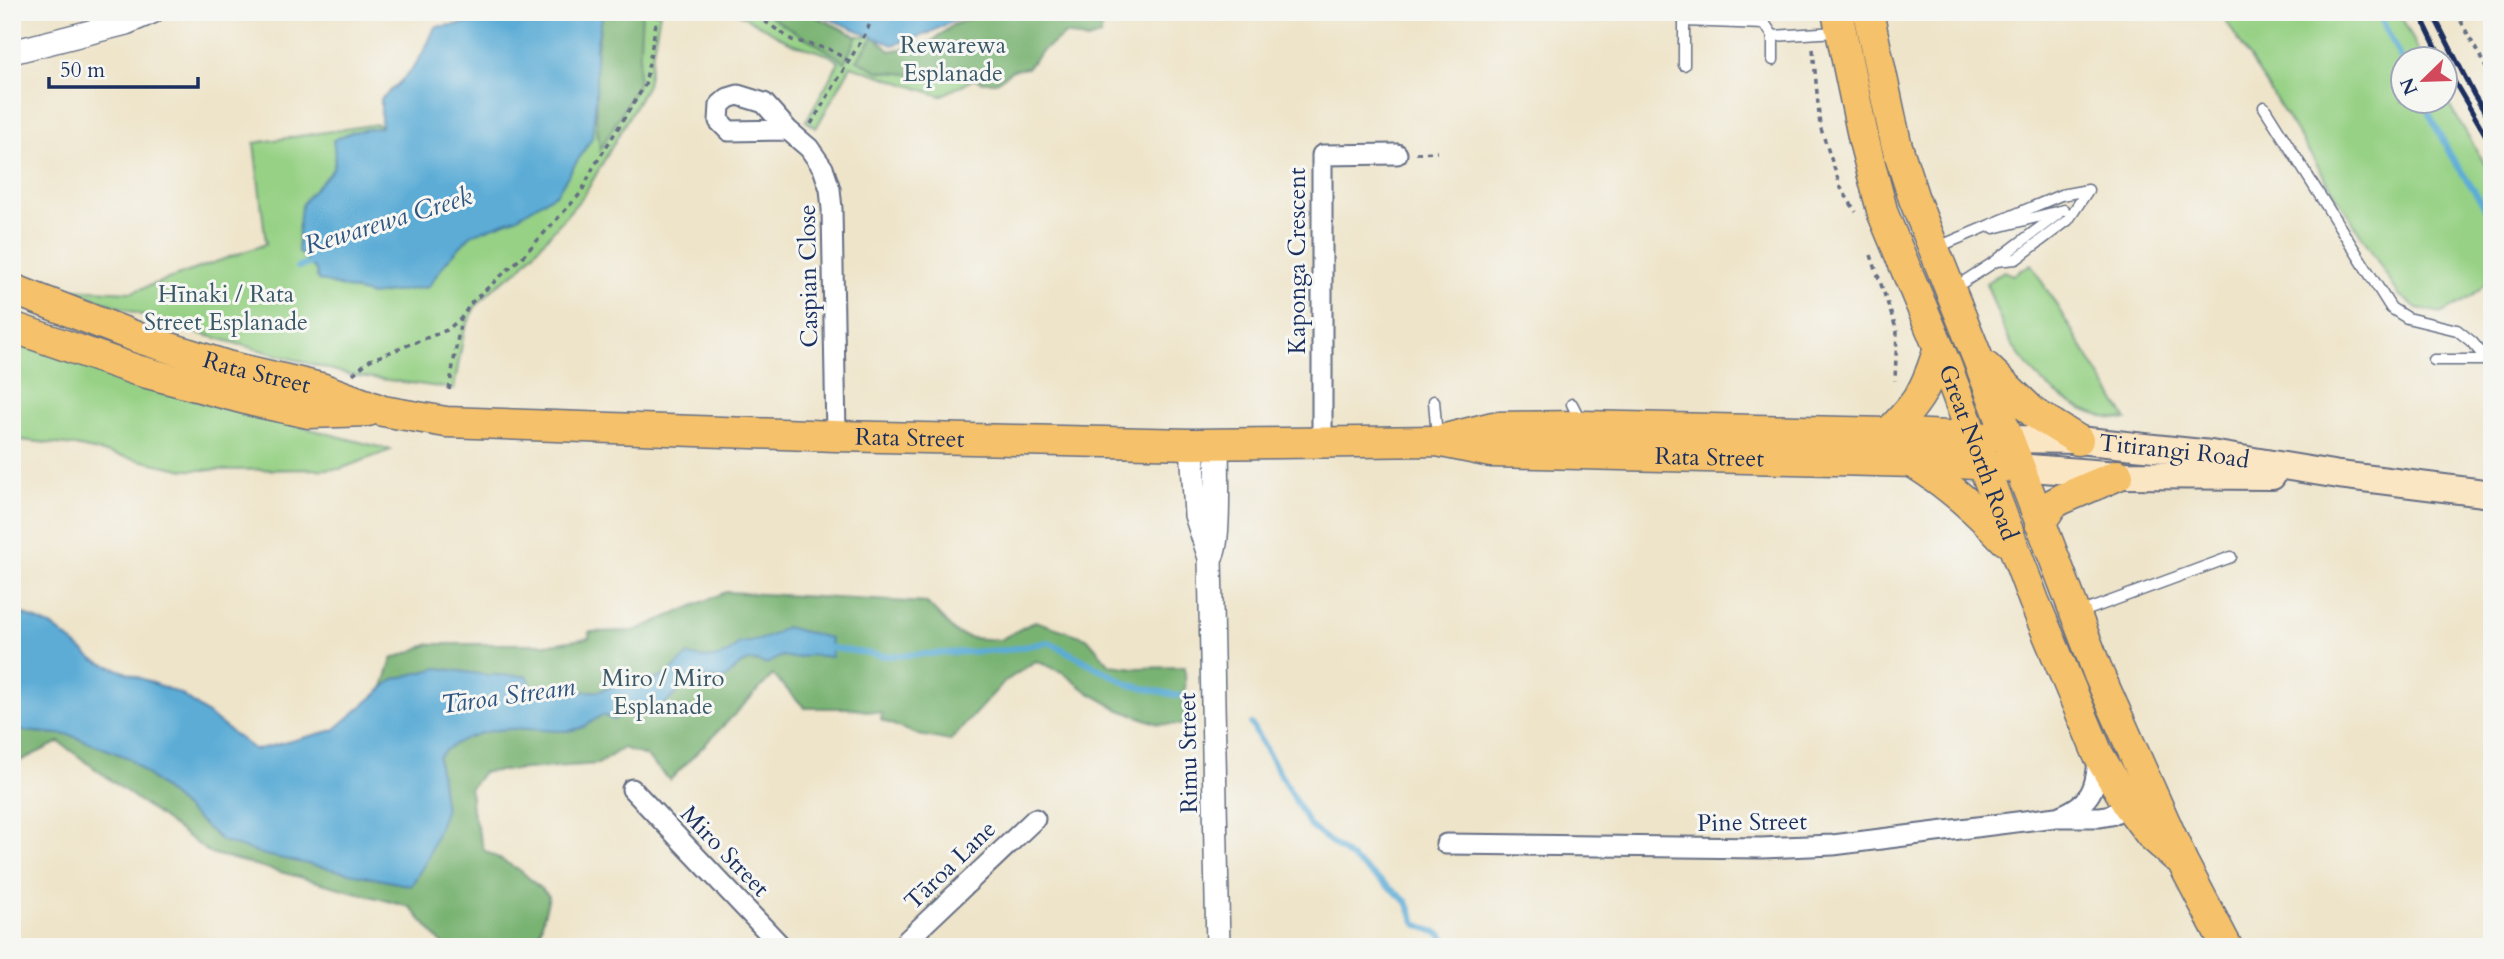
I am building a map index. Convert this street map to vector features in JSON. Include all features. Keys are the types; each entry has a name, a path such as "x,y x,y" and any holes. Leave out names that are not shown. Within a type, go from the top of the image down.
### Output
{"main road":[{"name":"Great North Road","path":"1855,24 1914,199 2075,614 2121,728 2183,863 2227,947"},
{"name":"Great North Road","path":"1855,24 1864,141 1883,214 1939,348 2013,548 2098,754 2128,805 2150,834 2183,863"},
{"name":"Rata Street","path":"12,289 139,338 227,366 321,388 383,411 446,422 835,436 1205,444 1437,441 1491,452 2018,467"},
{"name":"Rata Street","path":"12,327 135,370 253,401 309,413 383,411"},
{"path":"1888,433 1913,408 1926,386 1939,348"},
{"path":"1978,359 2006,389 2034,413 2078,440"},
{"name":"Rata Street","path":"1437,441 1493,427 1577,415 2007,439"},
{"name":"Titirangi Road","path":"2007,439 2078,440 2211,454 2339,475 2492,495"},
{"path":"1914,463 1965,499 2013,548"},
{"name":"Titirangi Road","path":"2018,467 2118,475 2339,475"},
{"path":"2040,523 2053,504 2118,475"},
{"path":"2128,805 2136,793 2134,753"}],"street":[{"path":"12,52 126,23 152,12"},
{"name":"Caspian Close","path":"797,130 823,168 830,189 835,436"},
{"name":"Kaponga Crescent","path":"1322,441 1322,155 1397,154"},
{"name":"Rimu Street","path":"1205,444 1217,528 1215,551 1209,558 1218,947"},
{"name":"Pine Street","path":"2056,817 2070,811 2093,792 2097,778 2098,754"},
{"name":"Miro Street","path":"632,789 782,947"},
{"name":"Pine Street","path":"1446,844 1761,848 1833,845 2056,817 2100,817 2111,815 2128,805"},
{"name":"Tāroa Lane","path":"900,947 1035,819"}],"lane":[{"path":"1684,65 1684,17 1765,24 1773,36 1773,60"},
{"path":"1773,36 1811,34 1855,24"},
{"path":"2263,107 2391,308 2407,318 2457,330 2472,342 2490,363"},
{"path":"1934,248 2061,195 2088,190 2068,220 2016,259 1996,261"},
{"path":"1951,290 1996,261 2064,210 1963,236"},
{"path":"2434,360 2490,363"},
{"path":"1434,401 1437,441"},
{"path":"2075,614 2231,557"}],"path":[{"path":"351,375 370,360 447,330 461,318 472,302 523,257 581,193 593,168 645,85 658,12"},
{"path":"747,12 792,40 829,49 849,61"},
{"path":"797,130 853,56 874,12"},
{"path":"2456,12 2492,79"},
{"path":"1811,34 1820,126 1841,188 1860,223"},
{"path":"1869,248 1897,331 1895,381"},
{"path":"449,390 461,318"}],"green space":[{"path":"488,12 660,12 647,85 585,194 519,270 497,285 475,307 464,332 454,389 351,375 169,325 70,289 132,292 266,244 254,143 377,124 381,126 381,99 414,67 435,27 482,22"},
{"path":"603,12 642,12 638,84 600,150 595,81"},
{"name":"Rewarewa Esplanade","path":"736,12 806,12 857,36 874,36 890,51 929,44 953,25 1007,62 941,96 851,66 816,128 806,121 839,62 829,55 791,43"},
{"path":"764,12 806,12 857,36 845,62"},
{"path":"976,12 1106,12 1100,36 1087,40 1066,34 1042,51 1027,68 1013,70 996,82 983,82 950,72 926,76 878,71 857,60 874,36 890,51 929,44 953,25 972,18"},
{"path":"2210,12 2399,12 2416,46 2388,46 2388,116 2456,116 2492,176 2492,278 2471,297 2442,313 2417,308 2399,295 2225,19"},
{"path":"2031,264 2127,420 2109,418 2075,406 2046,385 2011,343 1986,283 2004,271 2013,275"},
{"name":"Hīnaki / Rata Street Esplanade","path":"12,341 143,386 391,450 340,469 185,470 75,446 12,439"},
{"name":"Miro / Miro Esplanade","path":"726,592 927,603 956,633 972,638 1000,640 1035,621 1087,638 1110,665 1135,668 1185,667 1186,725 1159,724 1120,710 1089,693 1062,672 1036,661 1004,682 950,741 919,735 881,720 882,713 847,708 805,708 773,675 670,780 646,756 623,748 598,764 483,772 470,789 472,810 484,850 521,871 549,896 536,947 445,947 410,907 210,853 59,742 12,765 12,730 70,735 129,758 222,841 445,811 438,757 394,679 382,690 392,659 430,644 551,644 589,638 589,632 634,631"}],"water":[{"path":"488,12 603,12 596,46 596,97 592,138 557,193 516,218 471,235 428,287 371,295 318,280 316,270 298,251 299,217 305,200 334,166 333,140 352,132 381,127 381,99 414,67 435,27 482,22"},
{"path":"813,12 976,12 972,18 965,15 927,34 893,45"},
{"path":"12,609 55,628 94,660 181,694 255,750 334,730 394,679 438,668 486,675 527,676 535,693 600,691 628,681 657,679 668,674 688,655 715,658 727,653 739,643 763,639 785,627 830,638 832,657 782,656 766,664 747,662 725,679 703,678 681,689 664,705 648,712 633,706 624,710 614,720 602,715 576,729 504,729 457,743 438,757 445,811 427,860 411,886 265,855 222,841 129,758 70,735 12,730"}],"waterway":[{"path":"2378,12 2395,46"},
{"path":"2430,116 2451,156 2492,217"},
{"name":"Rewarewa Creek","path":"298,267 315,262"},
{"name":"Tāroa Stream","path":"826,647 886,656 1006,650 1049,642 1130,685 1184,697"},
{"name":"Tāroa Stream","path":"1251,724 1310,826 1407,902 1416,924 1442,935 1448,947"}],"railway":[{"path":"2419,12 2435,46"},
{"path":"2432,12 2474,95 2492,124"},
{"path":"2458,88 2492,146"}]}
